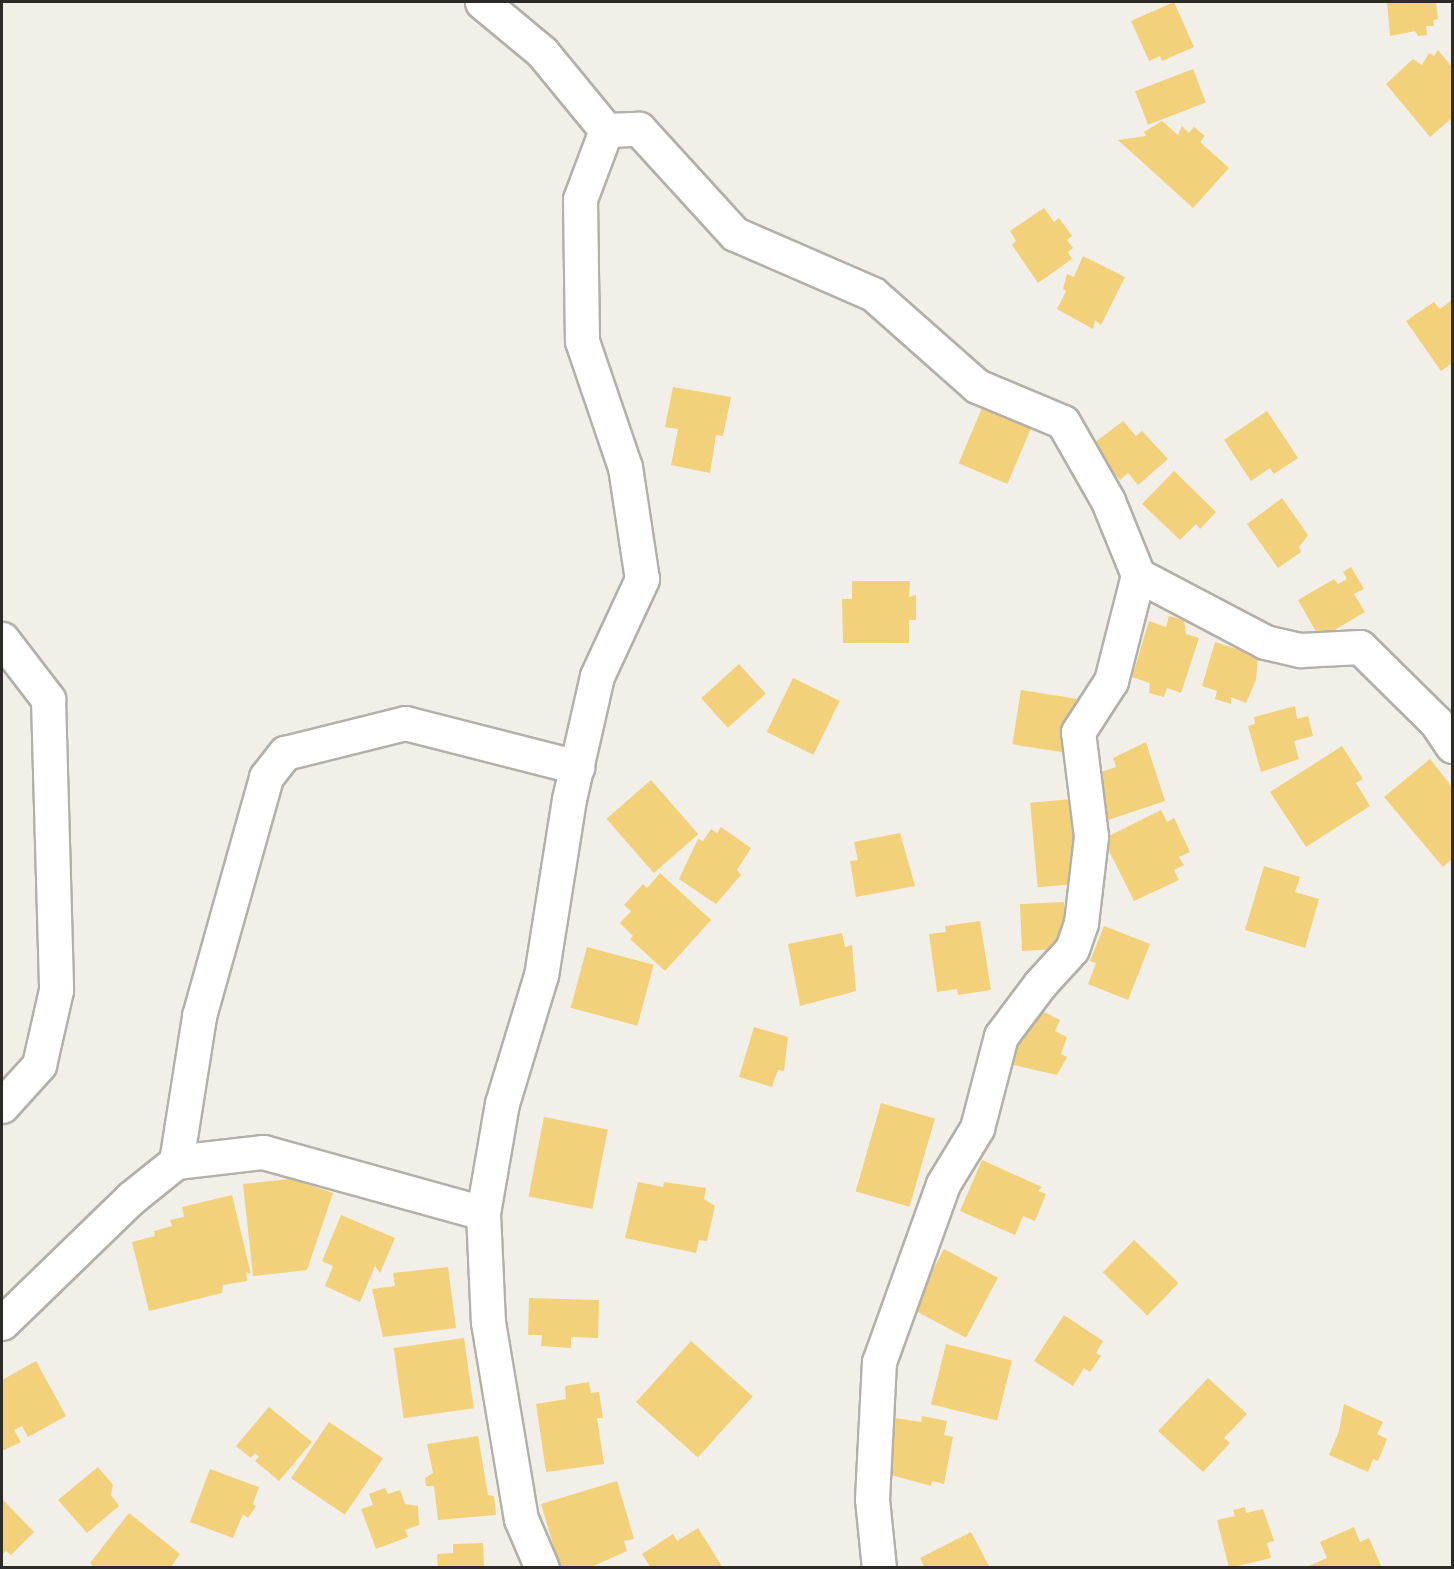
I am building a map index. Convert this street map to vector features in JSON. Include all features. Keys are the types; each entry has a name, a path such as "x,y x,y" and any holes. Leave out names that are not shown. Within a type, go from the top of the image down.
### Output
{"street":[{"path":"482,2 542,52 606,129"},
{"path":"606,129 639,129 735,234 873,294 977,386 1063,422 1108,501 1138,575 1111,681 1078,732 1091,836 1081,923 1072,949 1040,984 1001,1036 977,1128 943,1184 879,1362 872,1499 879,1568"},
{"path":"542,1568 521,1519 488,1322 483,1213 502,1103 541,975 577,767 597,676 642,579 625,467 582,341 580,199 606,129"},
{"path":"1138,575 1266,642 1301,650 1360,647 1436,722 1452,746"},
{"path":"2,639 48,699 56,990 39,1065 2,1106"},
{"path":"176,1162 199,1016 266,777 285,753 405,723 577,767"},
{"path":"2,1323 131,1198 176,1162 263,1152 483,1213"}],"building":[{"path":"1174,2 1194,47 1162,61 1160,56 1149,61 1131,21"},
{"path":"1387,2 1436,2 1438,19 1433,20 1434,26 1426,26 1427,35 1418,36 1415,31 1390,36"},
{"path":"1438,50 1452,67 1452,118 1430,137 1386,84 1413,59 1422,65 1429,53 1434,56"},
{"path":"1193,69 1206,103 1148,125 1135,91"},
{"path":"1162,121 1178,135 1182,126 1189,133 1194,127 1205,136 1200,142 1229,168 1193,208 1118,140 1146,136 1144,132"},
{"path":"1044,208 1054,222 1059,218 1072,236 1067,240 1073,248 1068,252 1072,259 1038,283 1012,245 1016,241 1010,231"},
{"path":"1083,256 1125,277 1101,325 1095,320 1093,329 1057,309 1066,291 1063,289 1067,274 1074,277"},
{"path":"1452,300 1452,363 1441,371 1406,321 1434,302 1440,309"},
{"path":"673,387 731,397 723,436 716,435 710,473 671,465 678,429 665,427"},
{"path":"982,408 1031,429 1007,484 959,463"},
{"path":"1267,411 1298,458 1274,474 1270,468 1251,481 1224,440"},
{"path":"1123,421 1136,436 1142,431 1168,459 1138,485 1128,473 1120,480 1090,446"},
{"path":"1174,471 1216,512 1200,529 1196,524 1180,540 1142,504"},
{"path":"1282,498 1308,535 1299,547 1301,552 1278,568 1247,524"},
{"path":"1351,567 1364,589 1354,594 1365,612 1336,629 1339,635 1323,644 1298,600 1334,579 1338,584 1347,579 1343,572"},
{"path":"852,581 910,581 909,597 916,595 916,620 909,620 909,643 843,643 842,599 852,599"},
{"path":"1169,616 1184,620 1186,634 1199,638 1181,693 1167,688 1164,697 1149,693 1150,683 1132,677 1149,621 1166,627"},
{"path":"1215,642 1258,656 1256,680 1246,703 1231,697 1231,704 1215,699 1217,691 1202,686"},
{"path":"739,664 766,694 728,728 701,698"},
{"path":"793,678 840,701 813,755 767,732"},
{"path":"1021,690 1076,699 1068,753 1012,744"},
{"path":"1295,706 1297,719 1308,716 1313,736 1294,741 1299,759 1261,772 1248,726 1255,724 1254,717"},
{"path":"1146,742 1165,801 1105,821 1090,776 1116,767 1113,758"},
{"path":"1342,746 1363,779 1356,783 1370,806 1306,847 1270,792"},
{"path":"1430,759 1452,787 1452,859 1443,867 1384,797"},
{"path":"651,780 698,834 654,873 606,819"},
{"path":"1072,799 1079,884 1038,887 1030,803"},
{"path":"1161,810 1167,822 1174,818 1190,852 1179,857 1184,865 1174,870 1179,880 1134,901 1103,839"},
{"path":"721,827 751,848 737,870 741,875 716,904 679,879 698,839 703,841 711,829 717,833"},
{"path":"900,833 915,886 856,897 850,861 858,860 854,842"},
{"path":"1264,866 1300,877 1295,892 1319,899 1305,948 1245,930"},
{"path":"660,873 711,920 665,971 630,939 633,936 620,923 631,911 624,905 643,884 647,888"},
{"path":"1064,902 1065,938 1058,949 1022,951 1020,904"},
{"path":"980,921 991,990 958,995 957,989 937,992 929,934 946,932 945,926"},
{"path":"1104,926 1150,944 1128,1000 1088,984 1096,963 1090,961"},
{"path":"842,933 845,947 852,945 856,991 800,1006 788,944"},
{"path":"587,947 654,965 637,1026 571,1008"},
{"path":"1030,1005 1060,1020 1055,1031 1067,1037 1061,1054 1067,1057 1057,1075 1014,1065 1013,1039"},
{"path":"754,1027 788,1037 784,1071 778,1070 772,1087 739,1077"},
{"path":"881,1103 935,1118 909,1207 856,1191"},
{"path":"544,1117 608,1129 592,1209 529,1197"},
{"path":"982,1160 1042,1187 1038,1191 1046,1194 1035,1221 1023,1216 1015,1235 960,1211"},
{"path":"291,1179 333,1193 307,1270 253,1276 243,1184"},
{"path":"638,1182 663,1187 664,1182 706,1188 704,1199 715,1206 707,1241 699,1240 696,1253 625,1238"},
{"path":"232,1195 251,1274 246,1272 247,1281 223,1285 222,1293 149,1311 132,1242 155,1236 154,1231 172,1226 170,1220 184,1217 182,1207"},
{"path":"341,1215 395,1238 380,1273 375,1266 360,1302 325,1286 333,1266 322,1261"},
{"path":"1134,1240 1179,1283 1147,1315 1103,1272"},
{"path":"944,1249 998,1278 966,1338 912,1309"},
{"path":"448,1267 456,1328 383,1337 372,1289 395,1286 393,1273"},
{"path":"529,1298 599,1300 598,1338 571,1337 571,1348 541,1346 542,1335 528,1335"},
{"path":"1064,1315 1103,1341 1096,1353 1101,1356 1090,1372 1084,1368 1073,1386 1034,1361"},
{"path":"464,1338 474,1408 404,1418 394,1348"},
{"path":"691,1341 753,1397 698,1457 636,1402"},
{"path":"946,1344 1012,1360 997,1421 931,1404"},
{"path":"36,1361 66,1416 28,1437 22,1426 14,1430 21,1442 2,1451 2,1380"},
{"path":"1208,1378 1247,1414 1224,1438 1230,1443 1203,1472 1158,1431"},
{"path":"589,1382 591,1393 599,1392 603,1418 597,1418 604,1464 546,1472 536,1404 566,1399 565,1386"},
{"path":"1344,1404 1383,1422 1377,1434 1387,1439 1378,1461 1373,1459 1368,1472 1329,1455 1339,1431"},
{"path":"269,1407 312,1442 279,1481 255,1461 259,1457 255,1453 251,1458 236,1446"},
{"path":"922,1416 947,1421 944,1435 953,1437 944,1484 932,1481 931,1486 884,1473 895,1418 921,1422"},
{"path":"329,1422 383,1458 345,1515 291,1478"},
{"path":"478,1436 488,1495 494,1496 496,1515 438,1520 434,1486 426,1486 425,1478 433,1473 427,1444"},
{"path":"98,1467 113,1485 111,1495 119,1506 87,1533 58,1500"},
{"path":"210,1469 259,1487 253,1504 256,1506 248,1518 243,1514 233,1538 190,1522"},
{"path":"617,1481 634,1539 624,1541 627,1551 589,1568 560,1568 541,1504"},
{"path":"385,1488 388,1494 400,1490 405,1504 418,1506 419,1525 405,1530 408,1537 376,1549 361,1509 373,1505 369,1494"},
{"path":"2,1499 34,1532 11,1555 6,1551 2,1555"},
{"path":"1245,1507 1246,1513 1263,1509 1274,1541 1267,1543 1271,1558 1229,1568 1217,1520 1235,1516 1233,1510"},
{"path":"129,1513 180,1554 170,1568 95,1568 90,1563"},
{"path":"1354,1527 1360,1542 1369,1538 1382,1568 1304,1568 1327,1558 1320,1542"},
{"path":"698,1528 723,1568 651,1568 642,1554 673,1534 677,1541"},
{"path":"971,1532 990,1568 925,1568 920,1558"},
{"path":"483,1543 484,1568 438,1568 437,1554 453,1553 453,1544"}]}
